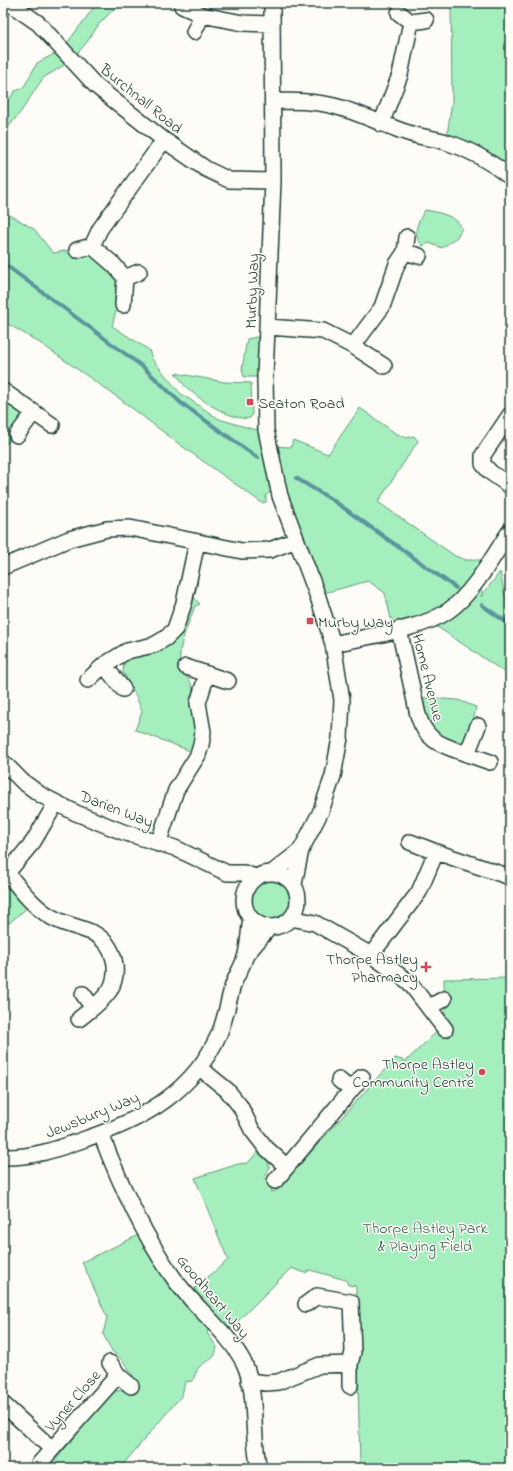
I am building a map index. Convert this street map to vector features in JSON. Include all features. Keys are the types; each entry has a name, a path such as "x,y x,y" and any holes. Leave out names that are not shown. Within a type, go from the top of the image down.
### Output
{"street":[{"name":"Burchnall Road","path":"9,3 38,23 96,86 164,140 206,169 229,180 273,181"},
{"name":"Murby Way","path":"272,3 273,181 265,378 266,430 277,488 318,597 333,644 342,700 337,759 327,795 301,850 294,884"},
{"path":"182,6 202,16 243,22 271,24"},
{"path":"194,32 202,16"},
{"path":"381,124 400,75 405,18 426,20"},
{"path":"273,101 306,101 333,105 407,133 446,142 508,170"},
{"path":"77,250 92,246 100,229 164,140"},
{"path":"353,346 382,307 397,264 412,254 407,237"},
{"path":"92,246 114,265 125,278 123,305"},
{"path":"125,278 139,272"},
{"path":"268,327 323,331 353,346 384,366"},
{"path":"3,391 52,425"},
{"path":"17,435 34,412"},
{"path":"510,415 483,455 483,464 490,472 510,486"},
{"path":"3,567 69,539 107,529 130,528 242,551 270,550 296,540"},
{"path":"333,644 428,623 449,611 473,584 510,531"},
{"path":"88,680 104,665 127,651 154,645 166,638 175,629 184,603 197,542"},
{"name":"Home Avenue","path":"399,629 418,715 426,735 437,743 490,762"},
{"path":"104,665 123,689"},
{"path":"186,667 228,681"},
{"path":"158,844 176,790 198,755 201,745 203,732 198,703 207,674"},
{"path":"467,754 478,726"},
{"name":"Darien Way","path":"3,762 22,781 56,803 116,830 195,857 227,873 244,873 255,877"},
{"path":"56,803 33,842 5,874 44,913 56,921 94,934 104,941 112,951 115,963 114,978 110,989 93,1008 79,1019"},
{"path":"410,842 510,877"},
{"name":"Murby Way","path":"273,872 301,850"},
{"path":"371,955 419,892 436,852"},
{"path":"298,901 291,918 282,924 269,928 255,922 251,918 246,909 244,898 255,877 273,872 286,877 294,884 298,901 315,923"},
{"name":"Darien Way","path":"227,873 244,898"},
{"name":"Jewsbury Way","path":"3,1157 36,1155 101,1134 126,1124 176,1094 200,1068 220,1032 233,985 246,954 251,918"},
{"path":"291,918 315,923 371,955 409,982 445,1029"},
{"name":"Jewsbury Way","path":"246,954 269,928"},
{"path":"83,994 93,1008"},
{"path":"429,1007 444,999"},
{"path":"200,1068 227,1090 240,1106 252,1130 266,1148 287,1167"},
{"path":"275,1181 362,1077"},
{"path":"339,1080 351,1090"},
{"name":"Goodheart Way","path":"101,1134 123,1190 156,1252 173,1278 193,1302 233,1344 245,1365 249,1381 256,1467"},
{"path":"306,1304 317,1296 351,1302 353,1352 350,1364 350,1386"},
{"path":"249,1381 266,1383 278,1382 320,1364 350,1364"},
{"name":"Vyner Close","path":"39,1464 114,1369 131,1386"},
{"name":"Vyner Close","path":"3,1404 52,1449"}],"green space":[{"path":"97,3 120,3 99,24 87,42 71,61 43,78 22,110 3,134 3,108 15,91 21,89 25,85 37,63 62,50"},
{"path":"451,3 501,3 510,12 510,161 503,171 446,142 452,101"},
{"path":"425,210 441,213 456,220 462,228 457,237 442,248 429,243 423,246 417,237 416,228"},
{"path":"3,211 34,229 53,253 92,246 125,278 112,326 149,350 152,359 180,393 219,419 252,429 266,430 269,446 291,447 293,440 328,454 360,408 395,433 407,438 414,436 418,441 378,502 455,556 466,560 490,560 473,584 483,592 481,597 500,572 505,597 510,600 510,676 439,628 428,623 399,629 391,619 385,593 368,581 317,595 278,487 266,495 266,502 262,503 179,444 120,399 40,343 3,321"},
{"path":"267,335 265,377 244,377 242,369 247,339"},
{"path":"175,373 224,382 251,383 252,414 250,418 243,418 225,413 206,402 185,386"},
{"path":"3,391 34,412 17,435 3,446"},
{"path":"194,580 198,581 194,598 200,604 195,606 180,652 182,670 191,683 193,689 197,734 193,752 135,730 142,712 137,698 123,672 124,662 126,659 160,649"},
{"path":"413,697 458,700 476,707 467,754 437,743"},
{"path":"273,872 286,878 294,886 297,897 296,907 291,917 284,924 274,927 262,925 256,922 250,916 245,904 247,890 255,877"},
{"path":"3,887 10,889 28,907 3,928"},
{"name":"Thorpe Astley Park & Playing Field","path":"510,978 510,1468 360,1468 356,1286 348,1285 346,1280 310,1270 305,1273 291,1268 224,1335 211,1322 207,1333 217,1347 213,1358 199,1367 192,1381 185,1382 182,1395 120,1468 49,1468 109,1395 114,1391 132,1390 134,1380 132,1374 123,1361 112,1351 103,1334 107,1317 82,1262 145,1232 193,1302 195,1288 228,1260 195,1178 238,1164 248,1163 258,1151 265,1157 268,1163 269,1170 264,1178 275,1187 270,1192 276,1191 395,1058 406,1061 445,1024 444,979"}],"waterway":[{"path":"3,263 143,367 181,403 258,458"},
{"path":"296,478 334,501 456,588"},
{"path":"482,605 510,625"}],"place":[{"name":"Seaton Road","path":"250,402"},
{"name":"Murby Way","path":"310,621"},
{"name":"Thorpe Astley Pharmacy","path":"426,967"},
{"name":"Thorpe Astley Community Centre","path":"482,1072"}]}
